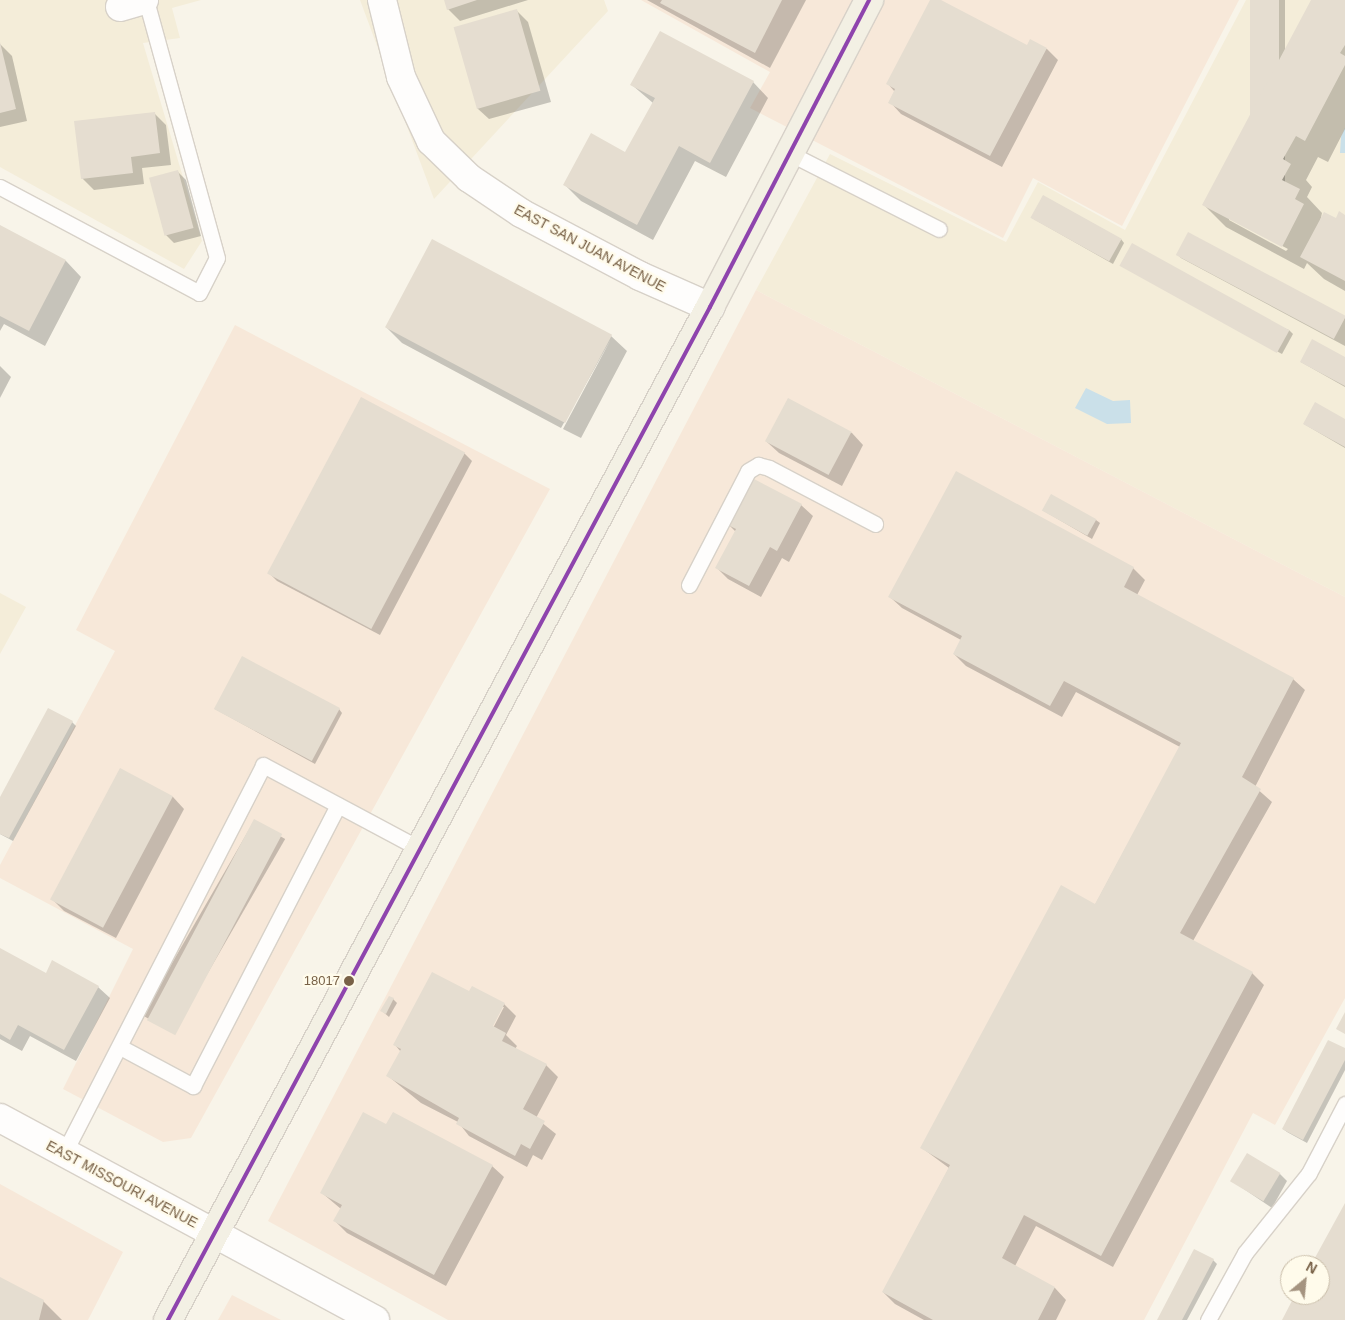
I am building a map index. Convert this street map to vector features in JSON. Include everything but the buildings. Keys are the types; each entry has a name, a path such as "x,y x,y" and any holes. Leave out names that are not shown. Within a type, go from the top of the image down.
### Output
{"main road":[{"path":"168,1320 710,307 870,0"}],"street":[{"name":"EAST SAN JUAN AVENUE","path":"382,0 401,78 431,142 469,178 521,213 640,276 710,307"},
{"name":"EAST MISSOURI AVENUE","path":"0,1118 375,1320"}],"lane":[{"path":"0,187 199,293 217,258 137,2"},
{"path":"789,153 939,229"},
{"path":"689,585 748,471 758,465 769,468 875,524"},
{"path":"64,1153 264,765 420,849"},
{"path":"120,1047 193,1086 338,805"},
{"path":"1208,1320 1245,1253 1309,1173 1345,1104"}],"shaded area":[{"path":"0,0 201,0 172,8 180,38 143,43 202,241 184,269 0,167"},
{"path":"360,0 604,0 608,11 434,199"},
{"path":"641,0 1239,0 1122,226 1033,178 1003,238 750,108 770,72"},
{"path":"1246,0 1345,0 1345,597 756,290 830,154 1006,242 1038,182 1125,230"},
{"path":"756,290 1345,597 1345,998 1275,1125 1253,1113 1144,1320 448,1320 268,1221"},
{"path":"235,325 550,489 191,1138 163,1142 63,1089 133,949 0,878 0,865 115,651 76,630"},
{"path":"0,593 26,607 0,654"},
{"path":"0,1184 123,1252 88,1320 0,1320"},
{"path":"232,1295 281,1320 218,1320"}],"water":[{"path":"1345,128 1345,153 1340,153 1341,137"},
{"path":"1086,388 1113,401 1130,400 1131,423 1107,424 1075,408"}],"transit line":[{"path":"168,1320 710,307 869,0"}],"place":[{"name":"18017","path":"349,981"}]}
